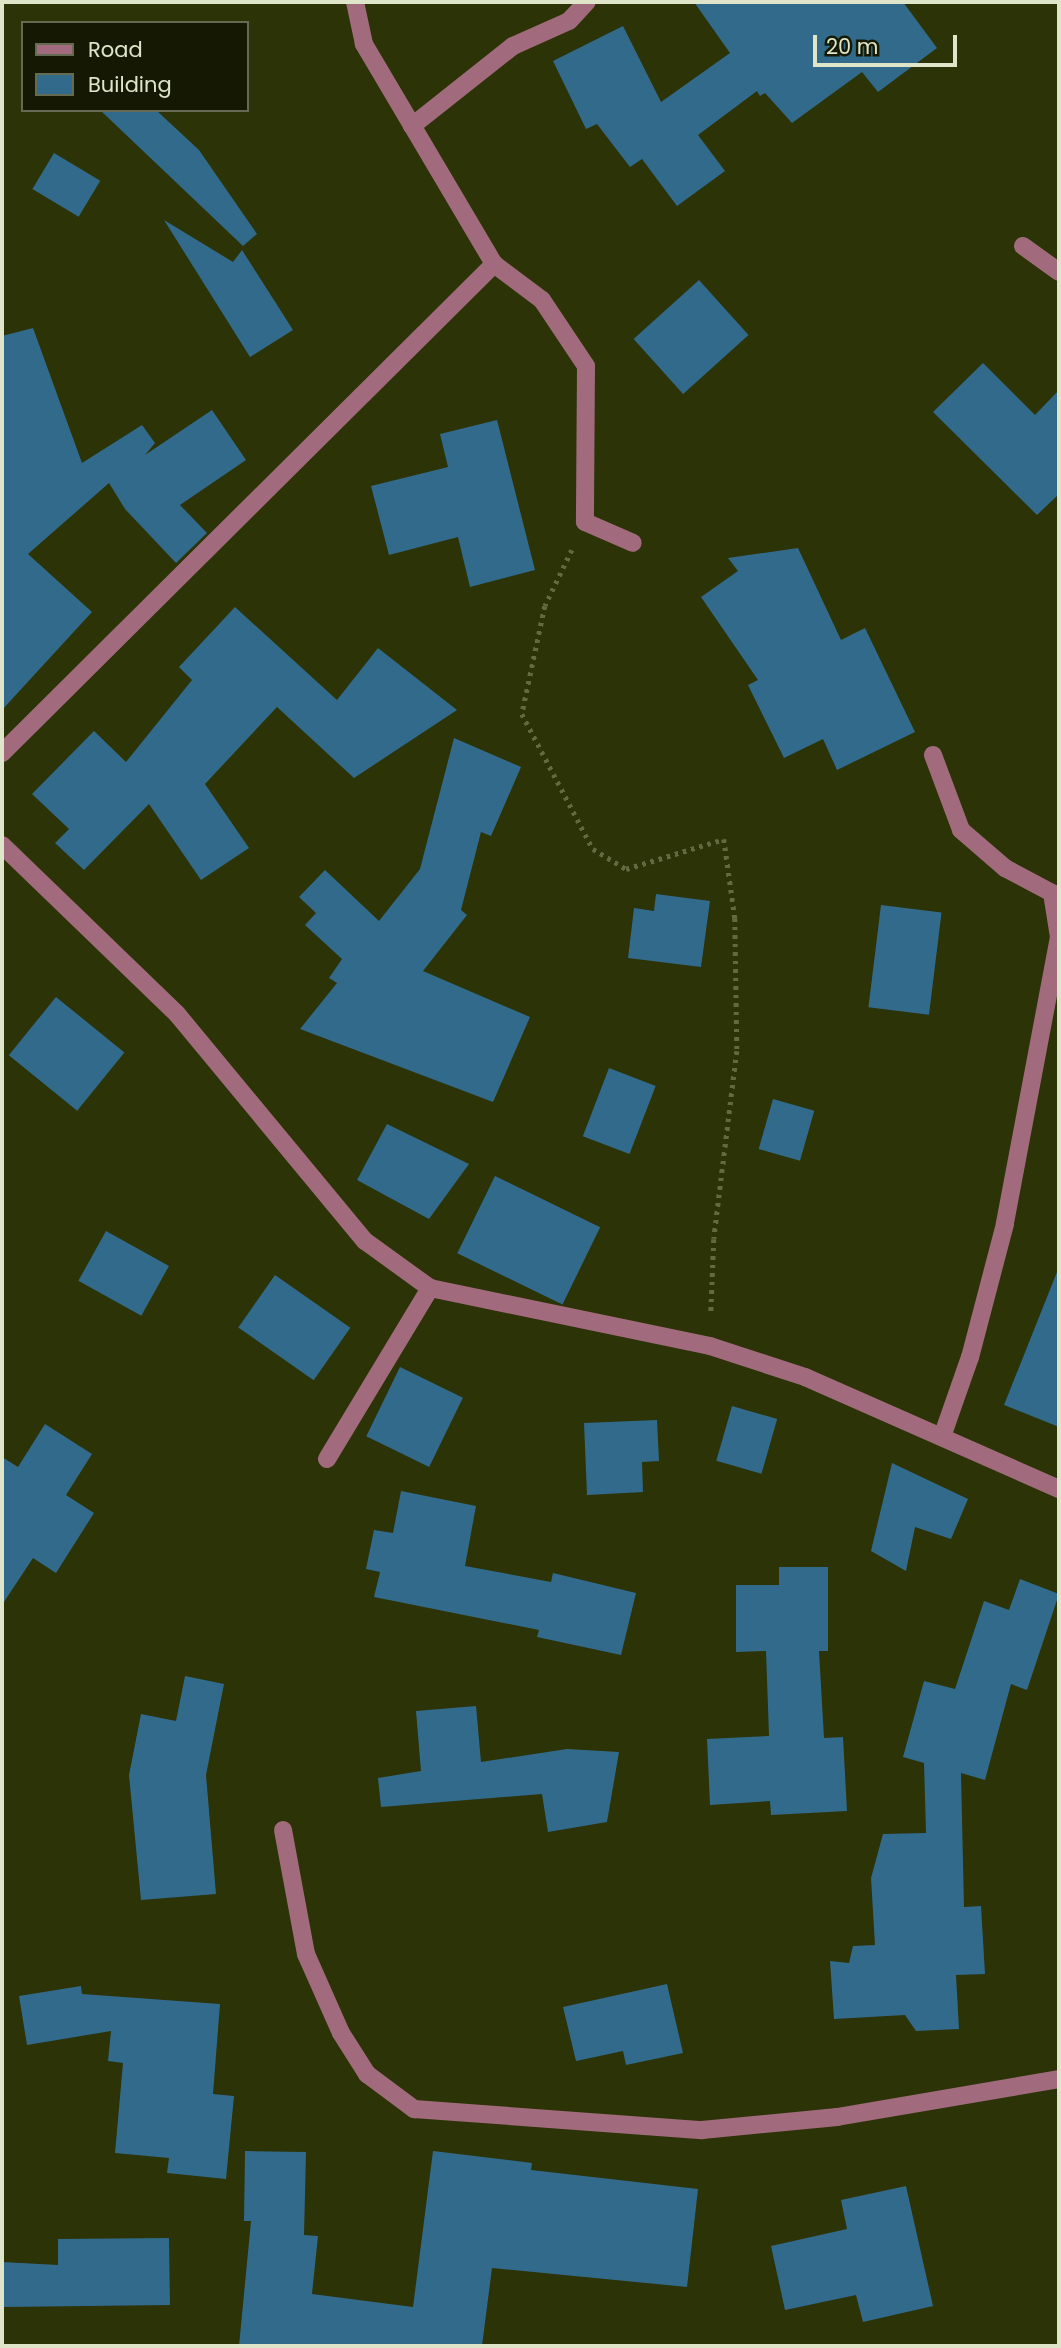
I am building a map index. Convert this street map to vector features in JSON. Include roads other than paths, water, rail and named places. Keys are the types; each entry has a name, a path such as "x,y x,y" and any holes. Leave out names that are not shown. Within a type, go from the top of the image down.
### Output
{"street":[{"path":"355,2 364,44 494,264 542,300 586,366 585,522 633,543"},
{"path":"412,125 513,46 569,20 587,2"},
{"path":"1023,246 1059,272"},
{"path":"2,753 494,264"},
{"path":"933,755 961,830 1005,868 1052,893 1059,937 1005,1224 970,1357 943,1434"},
{"path":"2,845 177,1014 365,1241 430,1287 710,1346 805,1377 943,1434 1059,1489"},
{"path":"327,1458 430,1287"},
{"path":"283,1830 306,1954 341,2033 367,2074 414,2109 702,2130 837,2117 1059,2079"}]}
